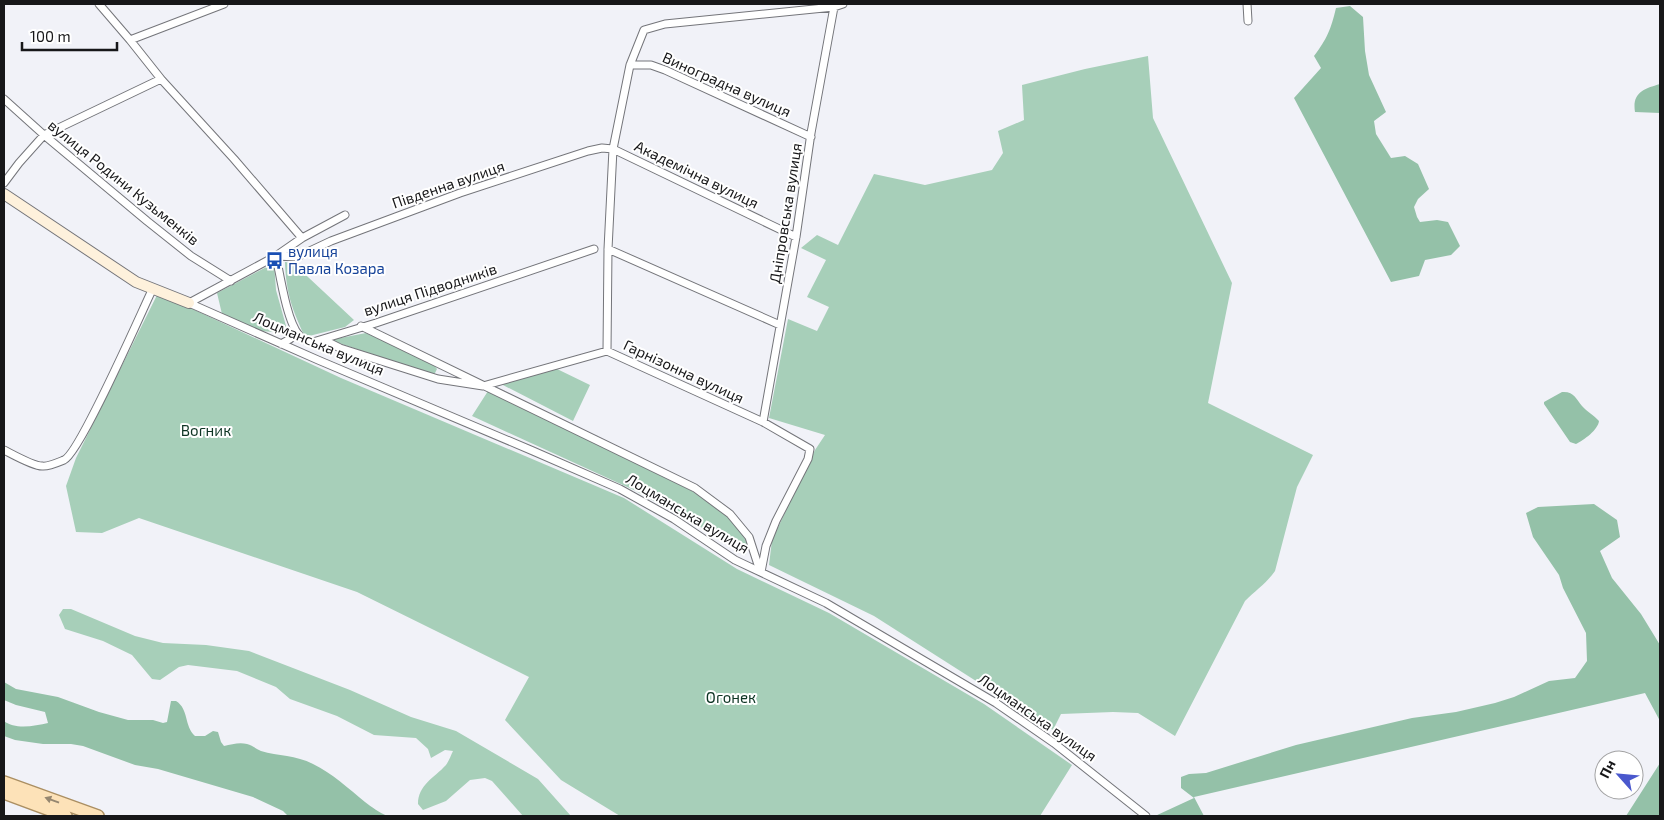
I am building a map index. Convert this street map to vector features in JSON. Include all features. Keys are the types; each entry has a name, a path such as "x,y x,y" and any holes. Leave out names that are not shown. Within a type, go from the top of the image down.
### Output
{"main road":[{"path":"4,782 98,816"},
{"path":"4,793 66,816"}],"street":[{"path":"99,4 161,80 234,159 302,238"},
{"path":"130,40 224,4"},
{"path":"607,351 608,249 613,149 630,65 644,30 666,24 834,7 844,4"},
{"path":"1246,4 1248,21"},
{"name":"Дніпровська вулиця","path":"763,422 796,237 810,137 834,7"},
{"name":"Виноградна вулиця","path":"630,65 651,66 665,70 810,137"},
{"path":"4,183 44,135 161,80"},
{"name":"вулиця Родини Кузьменків","path":"4,99 147,221 191,256 231,281"},
{"name":"Південна вулиця","path":"276,256 297,257 331,241 460,193 588,151 602,148 613,149"},
{"name":"Академічна вулиця","path":"613,149 796,237"},
{"name":"Лоцманська вулиця","path":"4,194 136,282 189,303 620,490 674,519 735,560 826,603 996,703 1054,743 1146,816"},
{"path":"189,303 276,256 302,238 346,215"},
{"name":"вулиця Підводників","path":"324,340 594,249"},
{"path":"608,249 780,325"},
{"path":"276,256 285,301 296,331 306,341 324,340 340,348 438,379 483,386"},
{"path":"4,450 42,466 66,460 73,452 88,426 153,288"},
{"path":"361,326 695,488 730,514 749,537 761,572"},
{"path":"281,344 290,339 296,331"},
{"name":"Гарнізонна вулиця","path":"483,386 607,351 763,422 810,449 808,459 776,521 766,546 761,572"}],"green space":[{"path":"1350,6 1363,17 1365,51 1369,75 1386,112 1374,121 1376,134 1391,158 1405,156 1418,164 1429,189 1418,199 1414,207 1420,222 1437,220 1448,222 1460,246 1451,255 1425,260 1419,276 1391,282 1294,98 1321,68 1314,56 1328,34 1336,8"},
{"path":"1148,56 1153,118 1232,283 1208,403 1313,455 1297,487 1275,571 1245,601 1175,736 1138,713 1061,714 1053,730 874,616 769,565 772,540 815,450 825,435 769,418 788,319 817,331 829,307 807,297 826,260 801,248 817,235 838,245 874,174 925,185 992,170 1003,153 998,131 1024,120 1022,85"},
{"path":"1660,84 1660,113 1635,112 1637,96 1644,90"},
{"path":"285,262 293,263 354,320 345,327 305,337 290,301"},
{"path":"274,263 276,290 288,333 260,331 222,314 217,293"},
{"path":"158,293 341,378 624,498 737,569 829,613 984,704 1072,765 1040,816 620,816 561,780 505,720 529,677 357,592 139,518 102,533 76,532 66,486 76,458"},
{"path":"366,333 433,364 437,369 434,375 330,340"},
{"path":"555,368 590,385 573,421 501,384"},
{"path":"488,391 692,491 727,516 747,539 746,555 636,491 472,416"},
{"path":"1562,392 1572,394 1599,421 1587,437 1576,444 1570,442 1544,404 1544,402"},
{"path":"1594,504 1617,520 1620,537 1600,551 1612,578 1641,614 1660,645 1660,721 1645,693 1194,797 1204,816 1155,816 1194,798 1181,788 1181,777 1189,774 1206,773 1296,745 1412,718 1456,712 1495,703 1514,697 1549,681 1575,678 1587,661 1586,633 1563,588 1559,575 1533,537 1526,513 1538,507"},
{"path":"63,609 71,609 135,636 163,643 206,645 249,651 350,690 411,717 456,731 538,779 571,816 523,816 492,781 485,778 470,780 446,801 423,810 418,804 421,792 428,782 446,765 453,751 445,750 431,758 428,749 416,738 374,735 337,716 290,699 276,687 237,671 188,665 179,667 160,680 152,679 132,655 103,641 65,629 59,615"},
{"path":"4,682 16,689 58,697 128,720 167,722 171,701 176,701 183,708 189,727 195,736 205,736 213,731 218,732 224,746 244,743 261,751 307,761 327,772 373,808 388,816 288,816 283,811 253,797 158,769 135,765 83,746 43,744 15,740 4,736 4,721 14,726 48,723 45,712 4,700"},
{"path":"1660,763 1660,816 1626,816 1636,800 1644,800 1644,788"}],"place":[{"name":"вулиця Павла Козара","path":"274,260"}],"park label":[{"name":"Вогник","path":"206,430"},
{"name":"Огонек","path":"731,697"}]}
